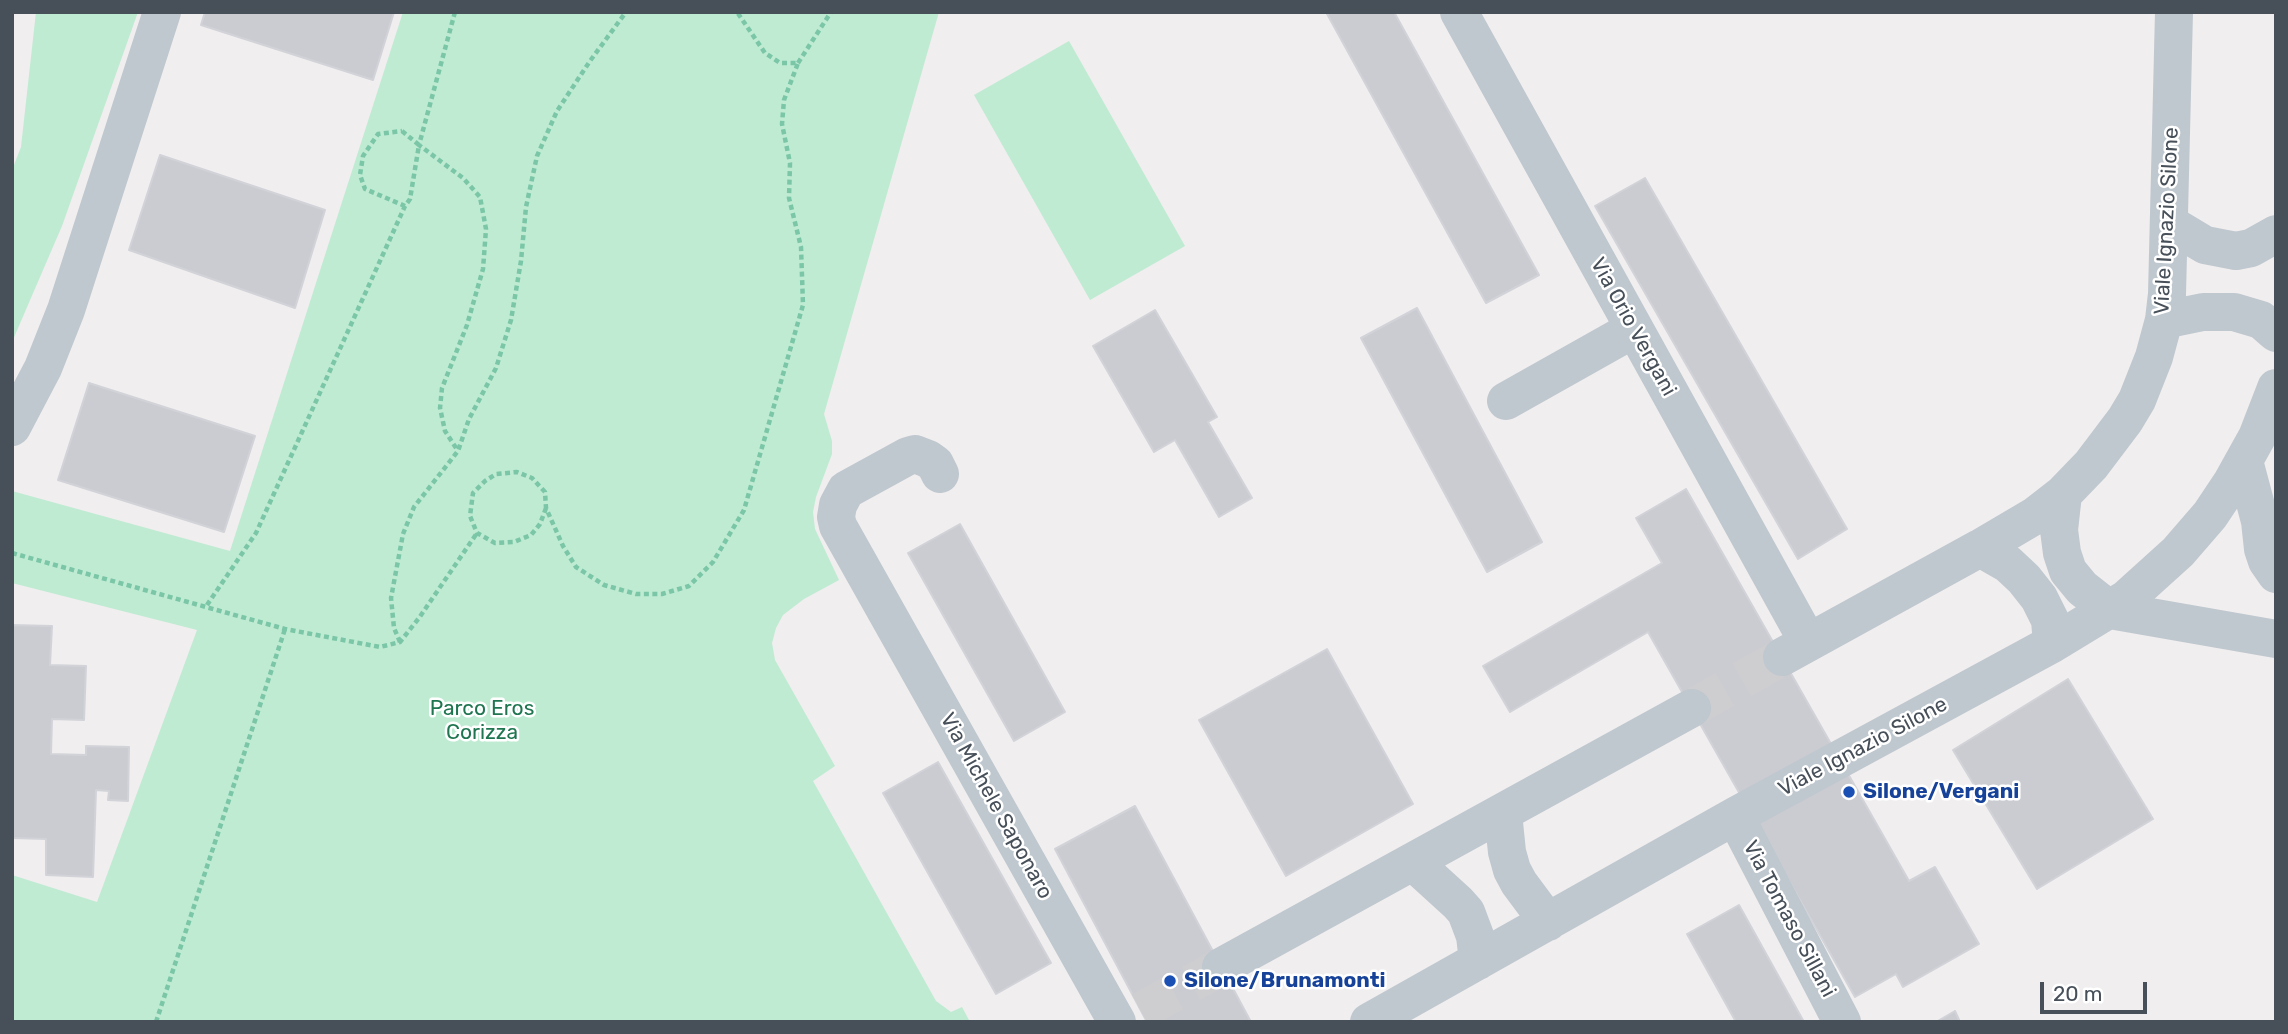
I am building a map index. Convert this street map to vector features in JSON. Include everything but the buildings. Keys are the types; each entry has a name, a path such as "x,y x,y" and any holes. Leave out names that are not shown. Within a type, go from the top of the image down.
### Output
{"street":[{"path":"12,427 43,368 66,310 162,12"},
{"name":"Via Orio Vergani","path":"1459,12 1634,329 1795,650"},
{"name":"Viale Ignazio Silone","path":"1795,650 2036,514 2063,494 2091,465 2125,420 2145,380 2164,320 2169,268 2175,12"},
{"path":"2170,224 2205,245 2236,251 2251,248 2276,234"},
{"path":"2164,320 2203,312 2234,312 2261,320 2276,333"},
{"path":"1506,401 1634,329"},
{"name":"Viale Ignazio Silone","path":"1369,1022 1735,816 2052,644 2126,599 2178,552 2259,451 2276,388"},
{"path":"2259,451 2263,549 2276,574"},
{"name":"Via Michele Saponaro","path":"940,474 928,458 915,454 846,490 841,496 836,517 838,526 873,590 1127,1018"},
{"path":"2063,494 2059,530 2068,571 2082,588 2110,610 2276,639"},
{"path":"1980,548 2008,564 2039,598 2050,620 2052,644"},
{"path":"1221,967 1692,708"},
{"path":"1503,813 1507,852 1512,870 1548,922"},
{"name":"Via Tomaso Sillani","path":"1735,816 1842,1022"},
{"path":"1413,862 1465,912 1475,936 1478,961"}],"path":[{"path":"207,606 256,533 410,199 419,145 455,12"},
{"path":"400,642 394,628 391,598 403,534 414,507 458,451 469,419 496,368 511,320 521,261 526,207 537,156 557,111 626,12"},
{"path":"737,12 765,53 780,63 798,63"},
{"path":"546,508 540,524 531,535 514,542 495,543 477,533 470,516 473,493 496,474 517,472 532,478 545,492 546,508 576,567 604,585 636,594 662,594 689,586 713,562 744,510 803,305 801,247 789,198 790,163 782,124 784,100 798,63 831,12"},
{"path":"405,206 365,189 360,175 363,156 378,134 402,131 463,178 480,197 486,229 483,269 467,325 442,387 440,408 445,431 458,451"},
{"path":"12,553 285,629 380,647 400,642 477,533"},
{"path":"156,1022 285,629"}],"green space":[{"path":"36,12 138,12 62,226 12,342 12,170 21,147"},
{"name":"Parco Eros Corizza","path":"403,12 939,12 824,414 832,441 832,454 813,512 815,529 839,580 804,599 783,615 772,643 775,660 835,766 813,781 936,1001 951,1012 962,1007 970,1022 12,1022 12,875 97,902 197,630 12,583 12,491 230,551"},
{"path":"1069,41 1185,246 1090,300 974,95"}],"tunnel":[{"path":"1692,708 1782,657"},
{"path":"1141,1011 1221,967"}],"place":[{"name":"Silone/Vergani","path":"1849,792"},
{"name":"Silone/Brunamonti","path":"1170,981"}]}
